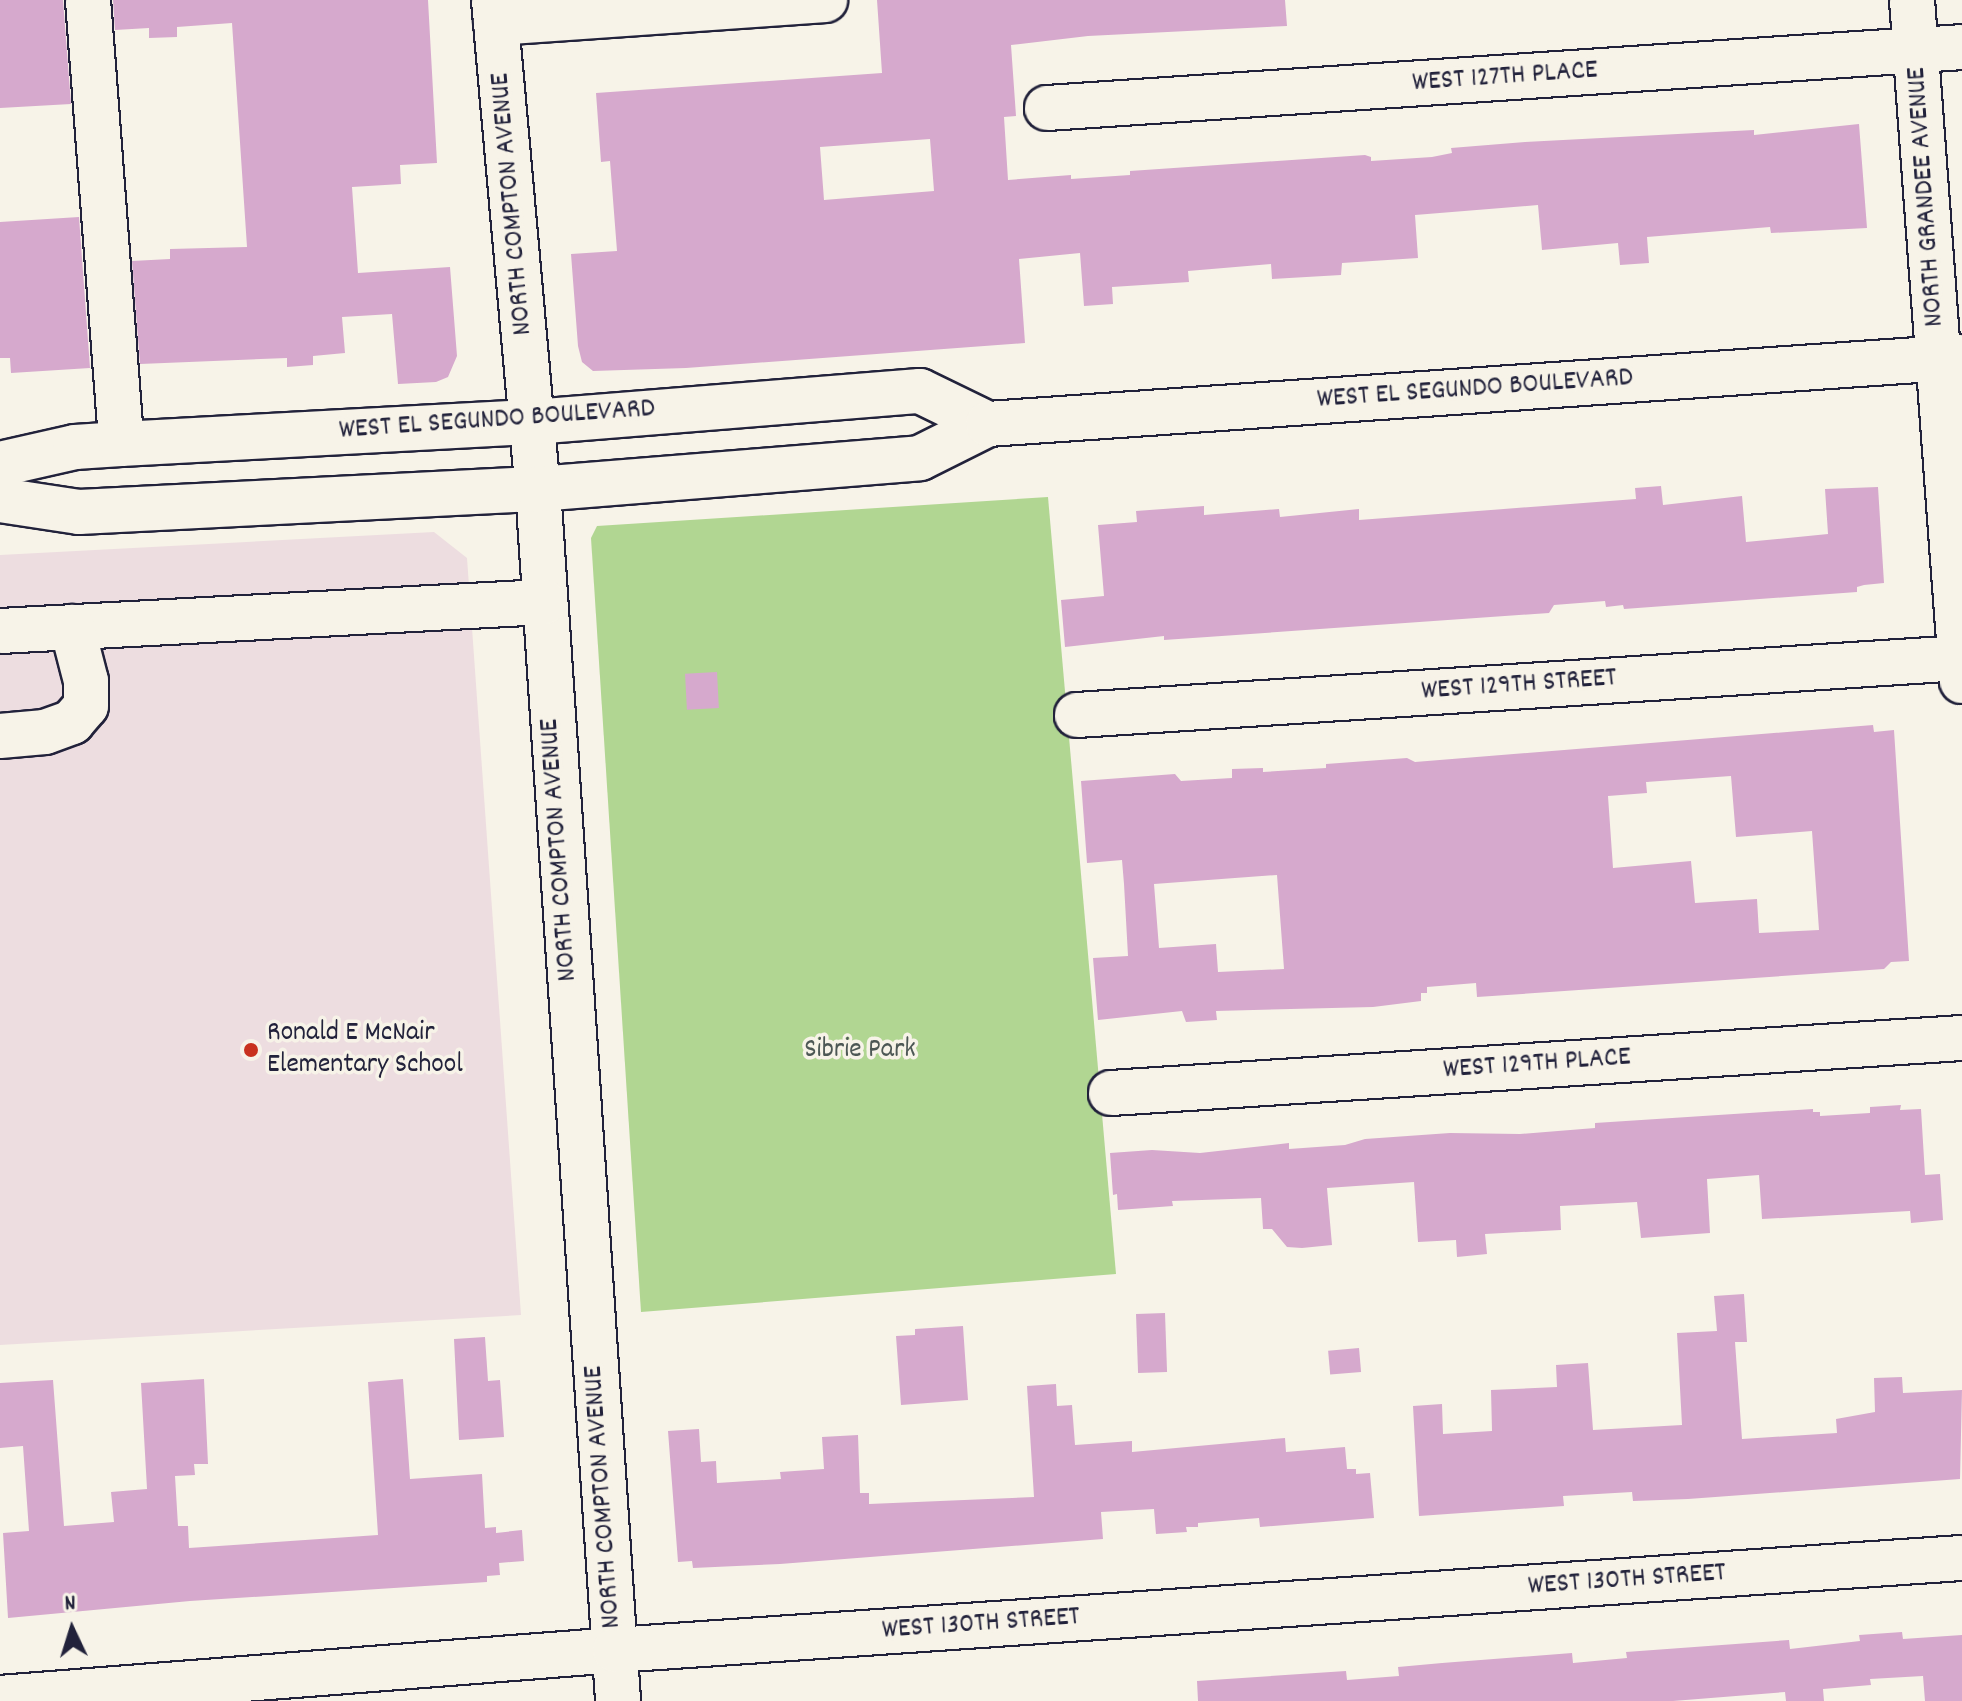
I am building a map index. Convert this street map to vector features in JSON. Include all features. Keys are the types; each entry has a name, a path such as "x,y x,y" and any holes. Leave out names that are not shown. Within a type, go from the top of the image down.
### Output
{"street":[{"path":"88,0 121,444"},
{"path":"495,11 825,0"},
{"name":"NORTH GRANDEE AVENUE","path":"1912,0 1950,358 1961,670"},
{"name":"NORTH COMPTON AVENUE","path":"495,11 538,489 618,1701"},
{"name":"WEST 127TH PLACE","path":"1047,108 1962,47"},
{"name":"WEST EL SEGUNDO BOULEVARD","path":"0,500 79,512 538,489 920,458 988,424 1950,358"},
{"name":"WEST EL SEGUNDO BOULEVARD","path":"0,464 75,447 533,422 920,391 988,424"},
{"path":"0,631 544,602"},
{"path":"0,736 45,732 72,722 86,706 86,681 72,627"},
{"name":"WEST 129TH STREET","path":"1077,715 1961,670"},
{"name":"WEST 129TH PLACE","path":"1111,1093 1962,1038"},
{"name":"WEST 130TH STREET","path":"0,1698 615,1650 1962,1558"}],"shaded area":[{"name":"Ronald E McNair Elementary School","path":"434,532 467,558 521,1315 0,1345 0,555"}],"green space":[{"name":"Sibrie Park","path":"1048,497 1116,1274 641,1312 591,538 597,526"}],"building":[{"path":"0,0 63,0 71,104 0,108"},
{"path":"113,0 428,0 437,163 400,165 401,184 352,187 358,273 450,267 457,356 448,377 436,382 398,384 392,314 342,317 345,353 313,356 313,365 287,367 287,358 140,364 132,261 170,259 170,249 247,247 232,23 177,27 177,37 149,38 149,28 115,30"},
{"path":"877,0 1285,0 1287,26 1088,36 1011,45 1016,116 1004,117 1008,180 1071,175 1071,179 1130,175 1130,171 1365,155 1371,157 1371,161 1432,157 1452,153 1451,148 1525,142 1754,130 1754,135 1859,124 1867,228 1771,233 1770,227 1647,237 1649,263 1620,265 1618,243 1542,250 1538,205 1415,215 1418,258 1342,263 1341,275 1272,279 1271,264 1188,271 1189,282 1112,287 1113,304 1084,306 1080,253 1019,259 1025,343 686,368 593,371 582,362 571,254 617,251 610,161 601,162 596,93 882,73","holes":["930,139 934,191 824,200 820,147"]},
{"path":"79,217 90,368 11,373 10,358 0,358 0,222"},
{"path":"1661,486 1663,505 1742,496 1746,542 1828,534 1825,489 1878,487 1884,583 1857,587 1857,592 1624,609 1623,605 1606,607 1605,601 1554,605 1549,613 1164,640 1164,636 1065,647 1061,600 1104,596 1098,525 1137,522 1136,511 1204,506 1204,515 1279,509 1280,517 1359,509 1359,520 1636,499 1635,488"},
{"path":"717,672 719,708 687,710 685,674"},
{"path":"1873,725 1874,732 1894,730 1909,961 1891,962 1884,969 1477,997 1476,983 1427,987 1427,993 1421,993 1421,1001 1373,1007 1216,1011 1217,1020 1186,1022 1182,1011 1098,1020 1093,958 1128,956 1124,884 1122,860 1087,863 1081,781 1175,774 1181,781 1232,778 1232,769 1263,768 1263,772 1407,758 1415,762","holes":["1731,776 1736,837 1812,831 1819,930 1759,933 1757,899 1695,903 1691,861 1613,868 1608,796 1647,793 1646,782","1277,875 1284,969 1218,972 1216,944 1159,948 1154,884"]},
{"path":"1901,1105 1900,1110 1921,1109 1925,1175 1940,1174 1943,1220 1911,1223 1910,1211 1762,1219 1759,1175 1707,1179 1710,1233 1641,1238 1637,1202 1560,1206 1561,1230 1485,1234 1487,1254 1457,1257 1456,1240 1418,1242 1414,1182 1327,1188 1332,1245 1302,1248 1287,1247 1272,1229 1263,1229 1261,1198 1172,1201 1173,1206 1118,1210 1117,1194 1113,1195 1110,1153 1152,1150 1200,1153 1289,1143 1289,1149 1345,1145 1365,1139 1450,1133 1520,1134 1595,1128 1595,1123 1813,1109 1813,1112 1820,1112 1820,1116 1870,1113 1870,1107"},
{"path":"1744,1294 1747,1342 1735,1342 1742,1439 1837,1433 1836,1419 1875,1412 1874,1378 1902,1377 1903,1393 1962,1390 1960,1479 1688,1499 1633,1501 1632,1492 1563,1496 1564,1506 1419,1516 1413,1406 1442,1404 1443,1434 1492,1431 1491,1390 1557,1387 1556,1365 1588,1363 1593,1430 1682,1425 1677,1333 1717,1331 1714,1296"},
{"path":"1165,1313 1167,1372 1138,1373 1136,1314"},
{"path":"963,1326 968,1400 901,1405 896,1336 915,1335 915,1329"},
{"path":"485,1337 488,1381 500,1380 504,1437 459,1440 454,1339"},
{"path":"1359,1348 1361,1372 1330,1375 1328,1351"},
{"path":"204,1379 208,1464 194,1464 195,1475 175,1476 178,1526 188,1526 189,1548 378,1535 368,1382 403,1379 410,1479 482,1474 485,1528 496,1527 496,1533 522,1530 524,1561 499,1563 500,1575 487,1576 487,1582 190,1601 8,1618 3,1533 29,1531 23,1446 0,1448 0,1383 53,1380 64,1526 114,1522 111,1492 147,1489 141,1383"},
{"path":"1056,1384 1057,1406 1072,1405 1075,1445 1132,1441 1132,1452 1285,1438 1286,1452 1345,1447 1347,1469 1356,1469 1356,1474 1370,1473 1374,1518 1260,1527 1259,1518 1198,1523 1198,1527 1186,1527 1187,1532 1156,1534 1154,1509 1101,1512 1103,1539 780,1564 693,1568 692,1561 678,1562 668,1431 699,1429 701,1462 716,1461 717,1483 781,1479 780,1472 824,1469 822,1437 858,1435 860,1493 869,1493 869,1504 1034,1497 1027,1386"},
{"path":"1902,1632 1903,1639 1962,1635 1962,1701 1925,1701 1923,1676 1870,1679 1871,1685 1823,1689 1824,1701 1786,1701 1785,1692 1673,1701 1198,1701 1197,1681 1346,1671 1347,1680 1399,1676 1398,1667 1442,1663 1572,1653 1573,1663 1627,1658 1626,1652 1789,1640 1790,1649 1860,1641 1859,1635"}],"place":[{"name":"Ronald E McNair Elementary School","path":"251,1050"}]}
